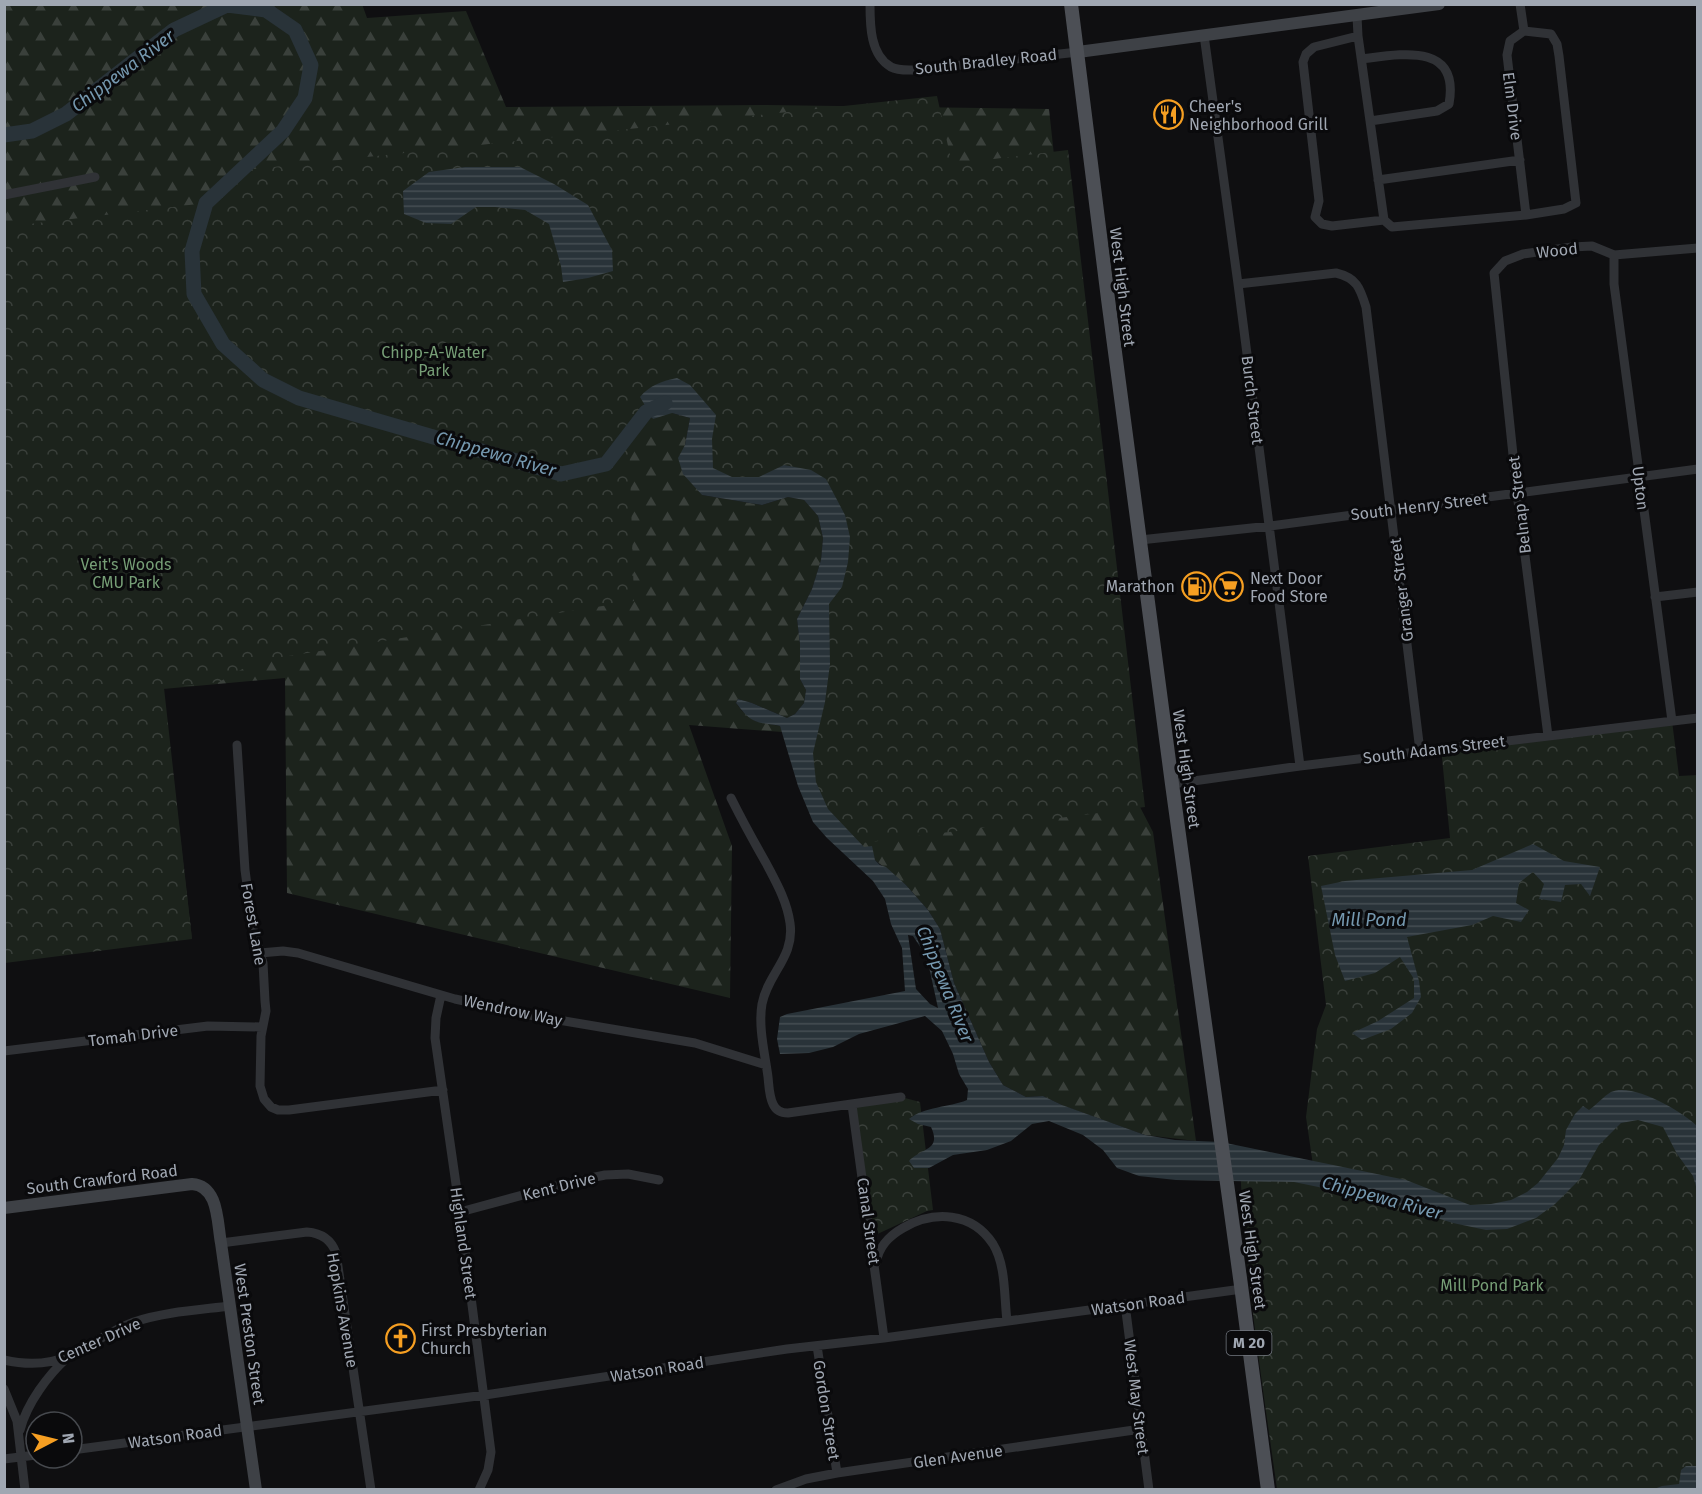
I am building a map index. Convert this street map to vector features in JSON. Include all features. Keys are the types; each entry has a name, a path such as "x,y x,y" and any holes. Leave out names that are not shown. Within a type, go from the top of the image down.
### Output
{"main road":[{"name":"M 20","path":"1071,4 1078,52"},
{"name":"West High Street","path":"1078,52 1172,784 1268,1490"}],"street":[{"name":"South Bradley Road","path":"870,4 870,33 880,57 892,68 916,70 1078,52"},
{"path":"1078,52 1357,16 1387,8 1440,4"},
{"path":"1357,16 1384,220 1392,227 1526,215 1564,209 1576,203 1557,44 1551,34 1524,31 1520,4"},
{"name":"Elm Drive","path":"1524,31 1510,41 1507,55 1526,215"},
{"name":"Burch Street","path":"1204,35 1300,766"},
{"path":"1358,36 1314,47 1306,54 1303,62 1320,201 1315,217 1322,224 1332,226 1384,220"},
{"path":"1362,59 1401,54 1425,56 1445,68 1450,79 1449,104 1437,111 1370,121"},
{"path":"1378,180 1520,159"},
{"path":"4,195 95,177"},
{"name":"Wood","path":"1494,273 1505,261 1523,254 1572,247 1592,246 1614,255 1698,248"},
{"name":"Upton","path":"1614,255 1614,284 1672,721"},
{"name":"Granger Street","path":"1238,284 1336,273 1348,276 1360,287 1366,307 1420,751"},
{"name":"Belnap Street","path":"1494,273 1516,493 1548,736"},
{"name":"South Henry Street","path":"1140,540 1270,526 1698,469"},
{"path":"1655,597 1698,592"},
{"name":"South Adams Street","path":"1172,784 1300,766 1698,718"},
{"name":"Forest Lane","path":"237,745 244,864 266,1001 262,1027 260,1086 266,1101 275,1109 289,1110 443,1090"},
{"path":"731,798 778,886 790,922 788,949 767,987 762,1005 766,1065 775,1108 780,1112 793,1113 901,1097"},
{"name":"Wendrow Way","path":"260,953 283,951 298,953 441,995 529,1015 704,1045 766,1065"},
{"name":"Highland Street","path":"441,995 435,1032 491,1445 491,1459 478,1490"},
{"name":"Tomah Drive","path":"4,1051 201,1026 262,1027"},
{"name":"Canal Street","path":"852,1105 884,1338"},
{"name":"Kent Drive","path":"460,1212 601,1175 623,1173 659,1180"},
{"name":"South Crawford Road","path":"4,1208 188,1184 203,1186"},
{"name":"West Preston Street","path":"203,1186 213,1200 221,1244 256,1490"},
{"path":"875,1268 878,1253 884,1242 892,1234 908,1225 933,1217 949,1217 965,1222 985,1234 996,1250 1001,1268 1007,1321"},
{"name":"Hopkins Avenue","path":"221,1244 307,1232 321,1234 329,1240 336,1253 371,1490"},
{"name":"Watson Road","path":"84,1448 485,1395 817,1346 1242,1289"},
{"name":"West May Street","path":"1125,1304 1149,1490"},
{"name":"Center Drive","path":"4,1360 35,1363 53,1361 71,1355 107,1333 136,1321 230,1306"},
{"name":"Gordon Street","path":"817,1346 837,1473"},
{"path":"20,1435 25,1416 34,1401 47,1381 71,1355"},
{"path":"4,1389 14,1409 20,1435 25,1490"},
{"name":"Glen Avenue","path":"776,1490 806,1479 837,1473 1141,1429"},
{"path":"4,1459 22,1456"}],"green space":[{"name":"Veit's Woods CMU Park","path":"362,4 367,18 466,11 506,107 766,105 1049,109 1070,303 716,415 672,413 690,418 685,445 702,495 762,505 788,497 804,500 818,516 823,538 821,560 812,589 797,619 800,679 806,690 804,703 795,714 787,718 738,699 736,703 742,711 755,721 780,726 782,732 689,725 732,846 730,998 287,893 285,678 163,689 192,939 4,733 4,5"},
{"name":"Chipp-A-Water Park","path":"937,96 952,164 1068,150 1145,807 839,846 804,793 836,527 803,492 721,491 691,405 671,401 646,412 629,437 634,601 257,661 219,682 164,688 192,939 5,963 4,227 206,203 245,170"},
{"name":"Mill Pond Park","path":"1672,721 1679,776 1698,775 1697,1489 1277,1489 1250,1287 1240,1165 1315,1179 1306,1117 1317,1029 1326,1005 1308,856 1450,838 1441,748"},
{"path":"1113,755 1153,832 1196,1141 1145,1135 1064,1106 1043,1096 1026,1097 1003,1085 989,1062 954,983 940,929 928,910 906,885 875,860 872,851 864,848 857,840"},
{"path":"901,1097 920,1102 933,1210 871,1237 852,1105"}],"water":[{"path":"465,167 520,167 588,205 612,250 613,271 563,282 561,266 549,224 525,210 476,207 451,224 426,223 404,214 403,191 429,172"},
{"path":"677,378 690,385 716,415 712,439 713,468 732,477 759,477 784,465 811,470 826,479 845,515 850,537 848,562 842,587 829,604 830,664 825,702 813,753 816,782 828,809 864,847 872,846 875,860 906,885 928,910 940,929 954,983 989,1062 1003,1085 1026,1097 1043,1096 1145,1135 1175,1140 1221,1142 1406,1180 1470,1205 1511,1200 1527,1192 1538,1183 1558,1158 1564,1145 1566,1130 1575,1114 1583,1106 1589,1110 1611,1092 1631,1091 1669,1106 1697,1126 1697,1190 1693,1176 1677,1154 1663,1127 1638,1120 1621,1123 1599,1145 1579,1180 1555,1204 1536,1218 1507,1229 1486,1230 1453,1223 1372,1198 1294,1182 1176,1180 1139,1176 1117,1168 1103,1150 1083,1135 1049,1121 1032,1124 1011,1141 987,1150 953,1155 929,1168 914,1168 909,1161 932,1145 934,1135 931,1127 909,1119 929,1109 967,1100 968,1089 959,1074 942,1031 925,1016 859,1034 833,1047 809,1053 780,1054 777,1039 780,1017 905,991 902,948 891,924 885,899 873,881 813,822 798,786 780,726 752,720 736,703 738,699 752,703 787,718 795,714 804,703 806,690 800,679 797,619 812,589 821,560 823,538 818,516 804,500 788,497 762,505 702,495 683,474 678,458 685,445 690,418 672,413 653,419 640,397 661,382","holes":["908,935 913,936 923,951 929,967 938,1008 930,1004 916,989"]},
{"name":"Mill Pond","path":"1533,844 1564,861 1600,867 1590,896 1581,884 1565,885 1561,902 1539,899 1544,884 1533,872 1519,883 1516,903 1529,910 1521,922 1493,916 1472,925 1407,937 1421,997 1412,1013 1391,1029 1362,1040 1352,1033 1378,1021 1414,998 1414,979 1400,957 1375,973 1345,981 1335,955 1321,886 1345,881 1472,870"},
{"path":"1686,1466 1697,1466 1697,1489 1654,1489 1679,1484 1681,1470"}],"waterway":[{"name":"Chippewa River","path":"4,135 32,131 66,114 174,30 227,5 266,10 295,30 311,65 305,98 283,131 206,203 192,251 194,294 223,344 263,380 299,398 561,474 606,464 646,412 665,403"}],"place":[{"name":"Cheer's Neighborhood Grill","path":"1168,115"},
{"name":"Marathon","path":"1196,586"},
{"name":"Next Door Food Store","path":"1229,587"},
{"name":"First Presbyterian Church","path":"400,1339"}]}
